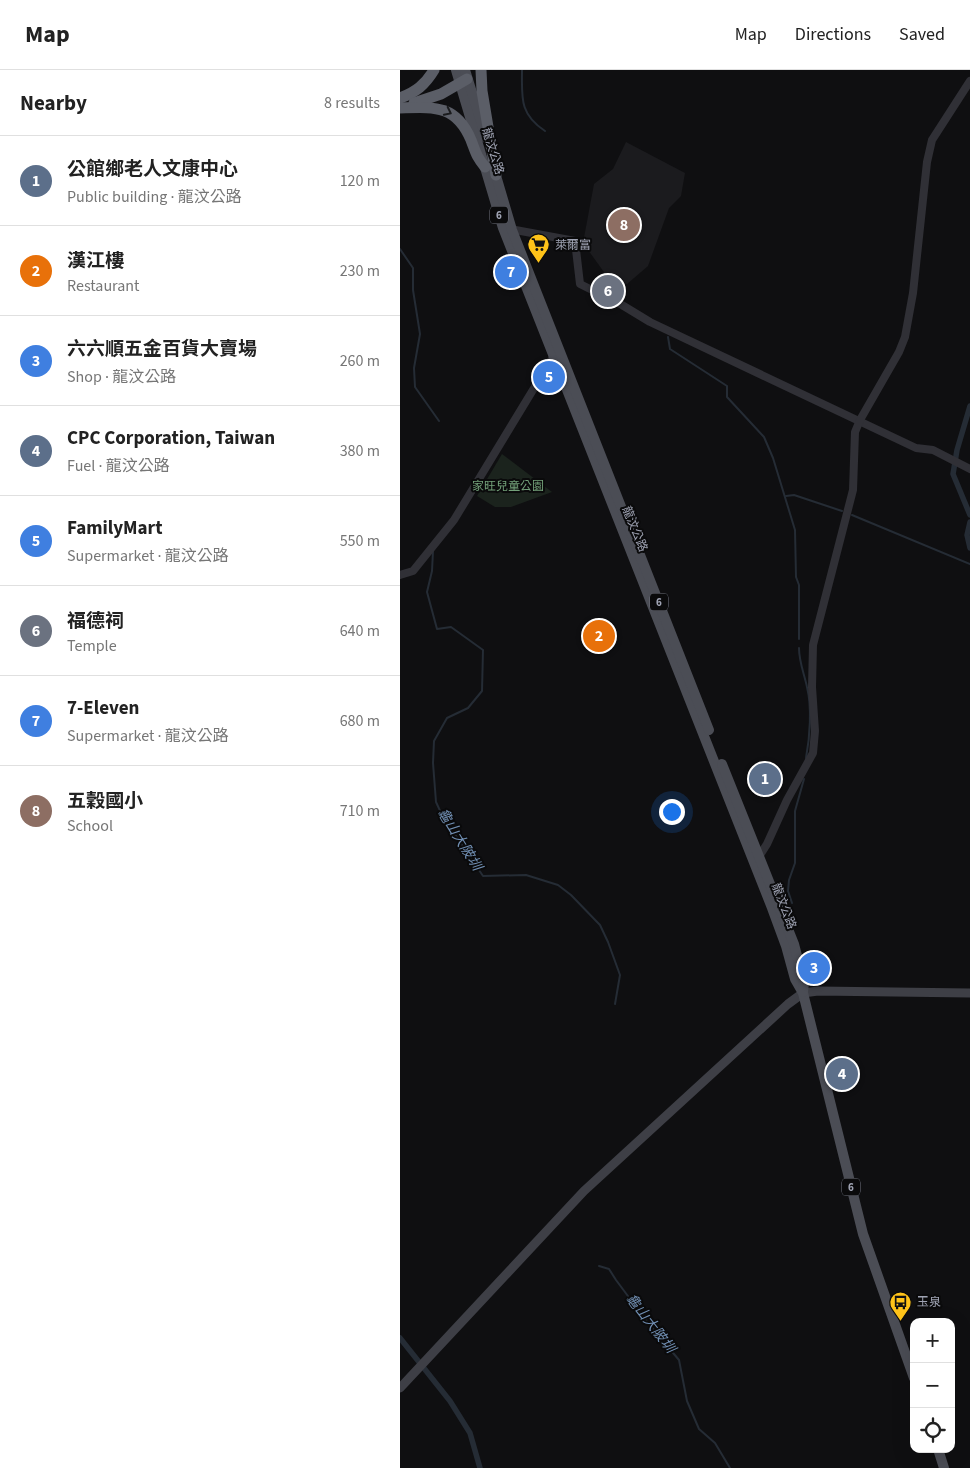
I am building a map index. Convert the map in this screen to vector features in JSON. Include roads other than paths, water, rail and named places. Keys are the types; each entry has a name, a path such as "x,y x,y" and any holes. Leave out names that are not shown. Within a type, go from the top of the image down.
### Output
{"highway":[{"path":"400,98 424,85 434,70"},
{"path":"480,70 496,175"},
{"path":"400,108 441,94 464,77"},
{"path":"400,108 436,108 447,111 456,117 464,125 475,155 485,167"}],"main road":[{"name":"龍汶公路","path":"456,70 464,77 478,110 496,175 497,192"},
{"name":"龍汶公路","path":"464,77 485,167 497,192 507,229 756,857 794,944 804,983 803,993 863,1234 910,1367"},
{"path":"400,1388 589,1186 803,993 830,991 970,993"},
{"path":"939,1453 944,1467"}],"street":[{"path":"756,857 767,844 787,800 813,754 816,731 812,687 813,645 853,490 855,432 905,337 913,293 927,162 932,140 970,81"},
{"path":"507,229 575,241 580,284 622,305 650,322 916,448 933,450 970,469"},
{"path":"400,576 413,571 454,520 556,352"}],"waterway":[{"path":"522,70 522,97 526,111 530,118 545,131"},
{"name":"龜山大陂圳","path":"400,249 413,268 413,290 420,334 414,368 415,387 439,421"},
{"path":"668,337 670,349 727,386 727,397 764,437 773,458 795,530 796,577 799,585 799,639"},
{"path":"970,406 957,450 953,474 970,515"},
{"path":"786,496 794,495 842,511"},
{"path":"852,515 970,564"},
{"path":"970,522 967,535 970,548"},
{"name":"龜山大陂圳","path":"433,551 432,571 427,592 437,629 451,627 483,650 482,691 468,708 447,718 434,741 433,763 436,802 442,815 483,876 526,875 558,885 571,895 600,925 620,975 615,1004"},
{"path":"799,648 810,704 806,758"},
{"path":"792,903 788,891 789,880 795,863 795,811 804,779"},
{"name":"龜山大陂圳","path":"599,1266 609,1269 648,1323 679,1360 687,1401 699,1429 715,1443 730,1468"},
{"path":"400,1338 450,1401 470,1433 480,1468"}],"place":[{"name":"五穀國小","path":"624,225"},
{"name":"萊爾富","path":"539,264"},
{"name":"7-Eleven","path":"511,272"},
{"name":"福德祠","path":"608,291"},
{"name":"FamilyMart","path":"549,377"},
{"name":"漢江樓","path":"599,636"},
{"name":"公館鄉老人文康中心","path":"765,779"},
{"name":"六六順五金百貨大賣場","path":"814,968"},
{"name":"CPC Corporation, Taiwan","path":"842,1074"},
{"name":"玉泉","path":"901,1321"}],"park label":[{"name":"家旺兒童公園","path":"508,486"}]}
